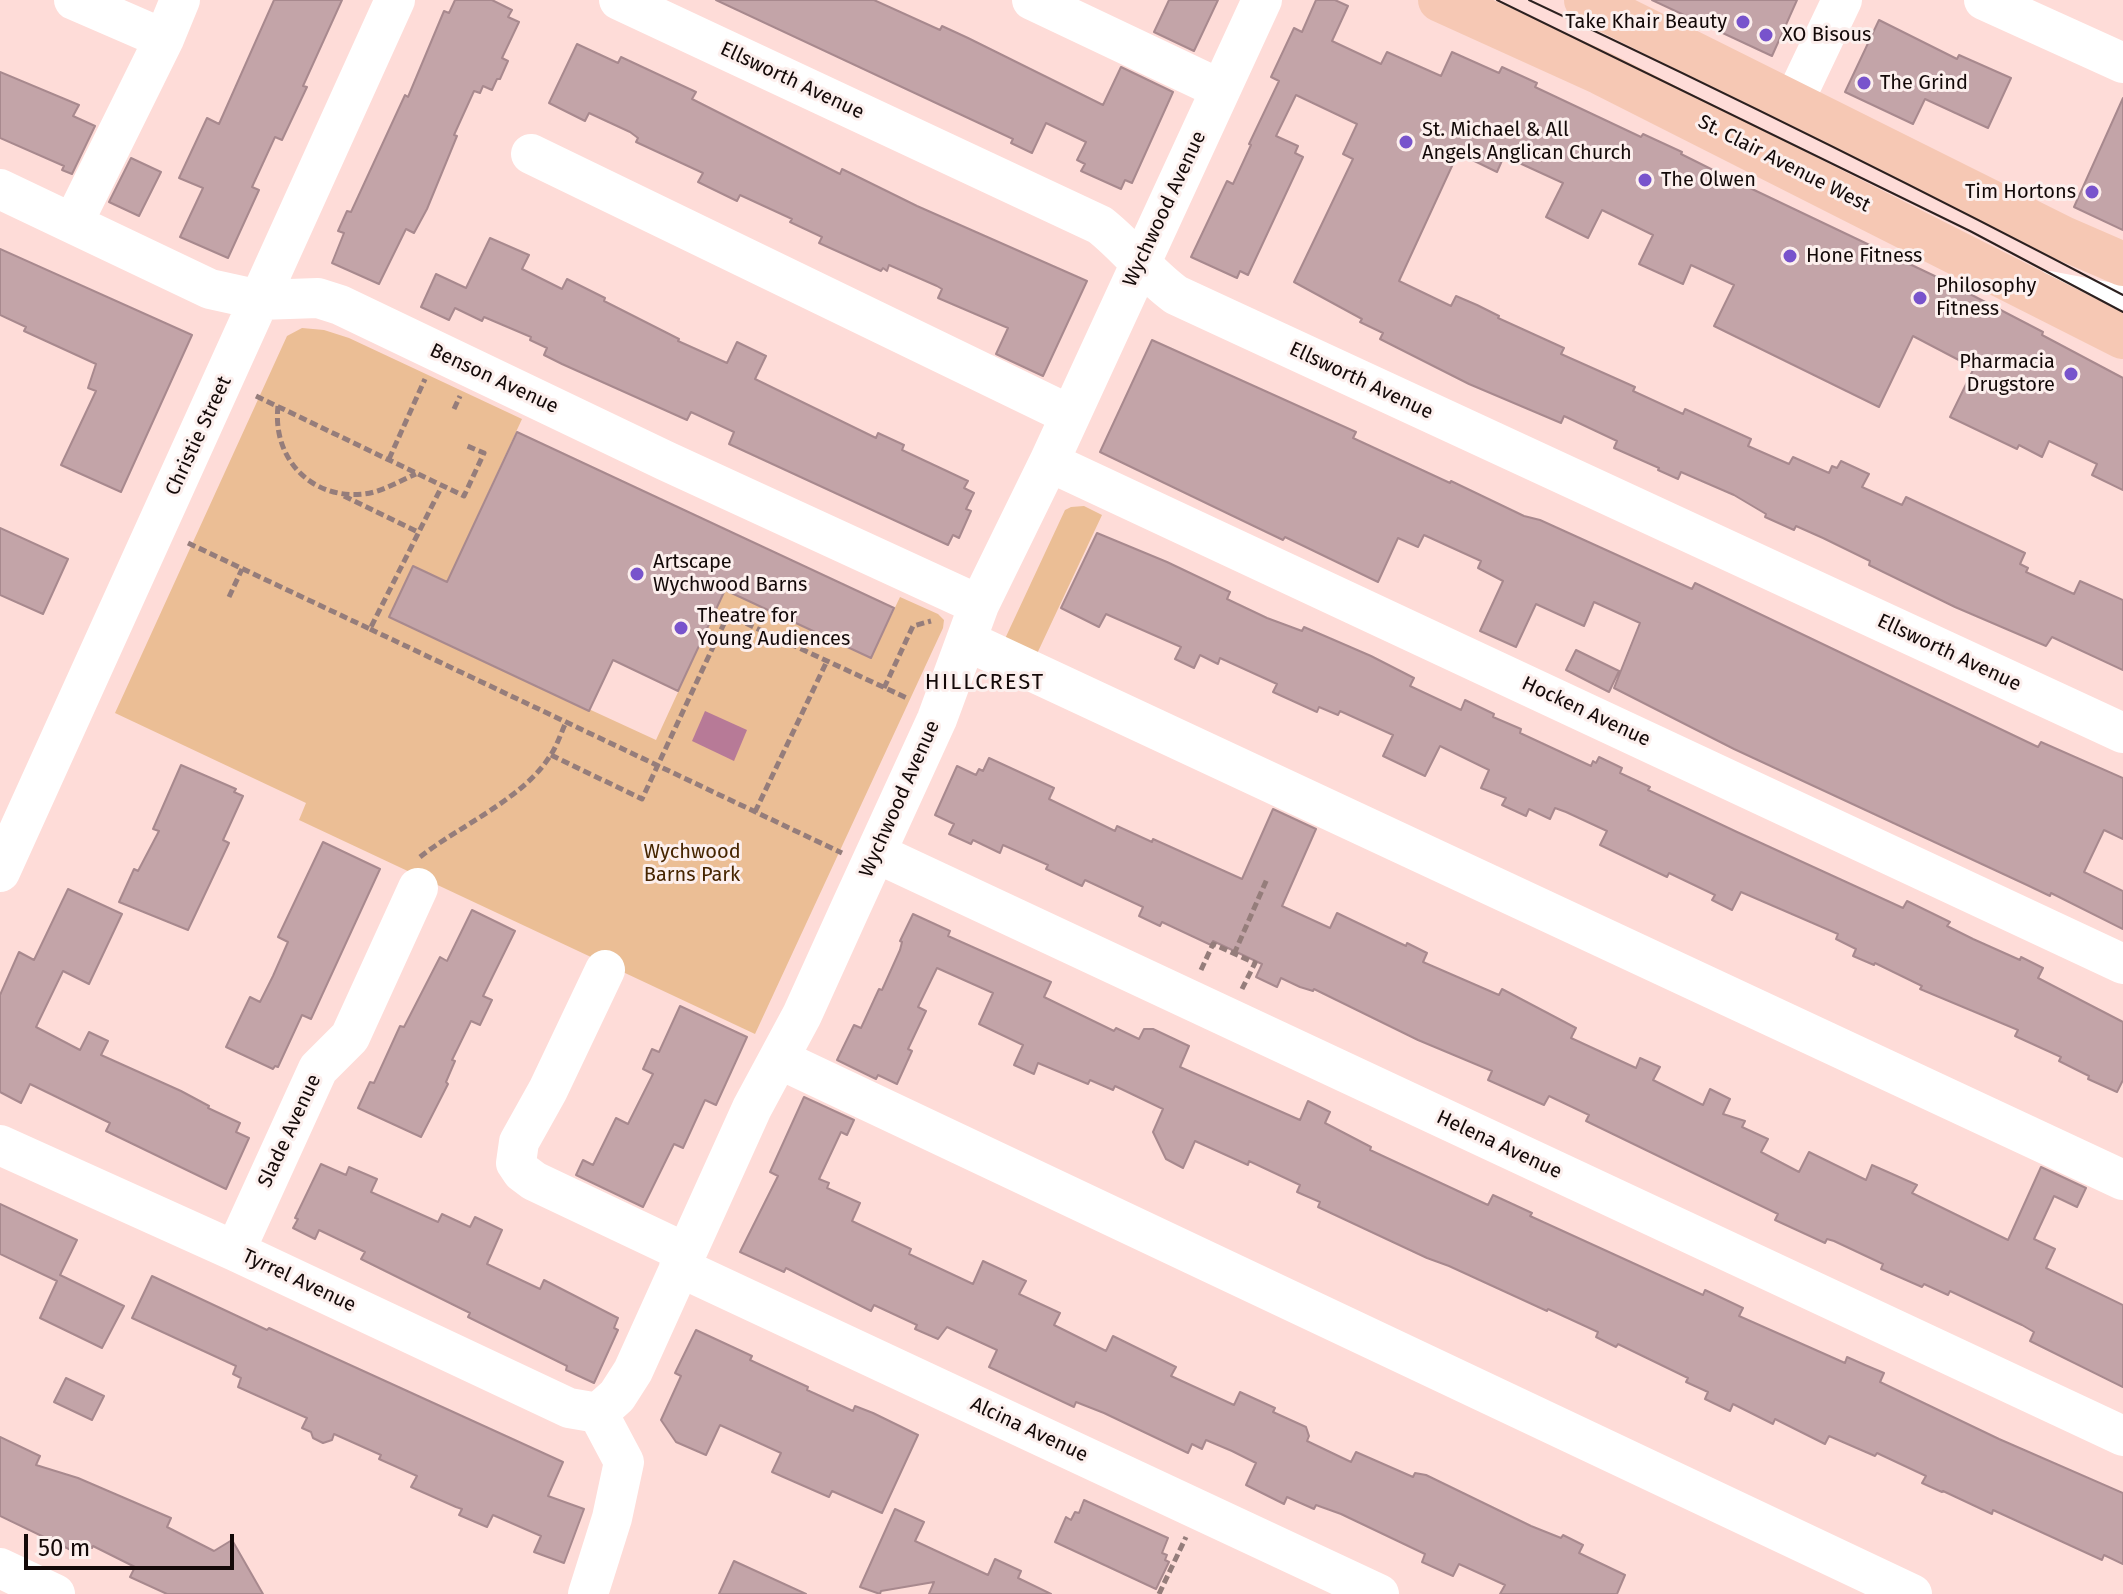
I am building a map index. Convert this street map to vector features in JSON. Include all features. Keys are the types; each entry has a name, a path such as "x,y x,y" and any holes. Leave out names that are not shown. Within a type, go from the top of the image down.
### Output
{"main road":[{"name":"St. Clair Avenue West","path":"1440,0 1615,79 2123,337"},
{"path":"1586,0 1792,105 2063,238 2123,264"}],"street":[{"path":"74,0 164,39"},
{"path":"73,223 164,39 180,0"},
{"name":"Christie Street","path":"0,872 395,0"},
{"name":"Ellsworth Avenue","path":"619,0 1100,225 1176,295 2123,733"},
{"path":"1032,0 1220,89"},
{"name":"Wychwood Avenue","path":"598,1413 617,1396 633,1371 752,1108 779,1059 860,853 937,719 961,622 1049,462 1262,0"},
{"path":"1792,105 1842,0"},
{"path":"1984,0 2066,16 2123,63"},
{"path":"531,154 1070,415"},
{"name":"Benson Avenue","path":"0,189 210,289 260,300 318,298 340,305 666,461 961,622 2123,1180"},
{"path":"2028,287 2123,305"},
{"name":"Hocken Avenue","path":"1049,462 2123,964"},
{"name":"Helena Avenue","path":"860,853 2123,1436"},
{"name":"Slade Avenue","path":"235,1251 318,1069 350,1037 417,874"},
{"name":"Alcina Avenue","path":"605,970 548,1090 519,1142 516,1163 522,1172 683,1260 1379,1594"},
{"path":"779,1059 1912,1594"},
{"name":"Tyrrel Avenue","path":"0,1145 569,1408 598,1413"},
{"path":"588,1594 612,1518 624,1462 598,1413"},
{"path":"0,1568 55,1594"}],"path":[{"path":"389,459 428,371"},
{"path":"256,396 464,496 484,453 465,445"},
{"path":"278,406 279,441 287,459 297,471 309,480 418,532"},
{"path":"340,494 379,491 417,474"},
{"path":"370,629 442,486"},
{"path":"188,543 755,812 860,853"},
{"path":"229,597 242,569"},
{"path":"551,755 642,799 728,615 914,701"},
{"path":"884,688 913,626 961,622"},
{"path":"755,812 827,661"},
{"path":"417,874 540,769 551,755 566,722"},
{"path":"1234,954 1267,879"},
{"path":"1196,982 1213,944 1255,963 1237,1001"},
{"path":"1159,1594 1191,1525"}],"green space":[{"name":"Wychwood Barns Park","path":"302,328 324,330 349,338 522,419 447,582 413,566 389,617 656,740 725,590 871,658 900,597 938,614 944,620 943,628 755,1034 299,820 306,803 115,713 287,336"},
{"path":"1084,506 1102,515 1035,658 1003,643 1065,510"}],"shaded area":[{"path":"705,711 747,730 734,761 692,741"}],"building":[{"path":"274,0 342,0 282,140 275,137 252,187 259,190 228,258 180,237 203,188 179,178 207,118 219,124"},
{"path":"455,0 492,0 512,10 508,17 519,22 502,58 508,61 500,79 497,79 492,90 483,86 480,93 474,91 427,209 414,233 406,229 379,284 332,263 344,233 338,231 347,211 351,212 405,95 408,97 444,11 449,13"},
{"path":"716,0 874,0 940,30 942,26 1103,105 1121,67 1173,92 1132,183 1125,180 1121,189 1081,171 1085,164 1077,160 1086,142 1046,123 1032,153 1011,143 1013,139"},
{"path":"1169,0 1218,0 1194,51 1154,32"},
{"path":"1316,0 1335,0 1348,6 1332,41 1381,64 1387,52 1441,76 1452,52 1499,73 1502,67 1537,83 1535,87 1641,137 1643,134 1682,152 1731,179 1941,279 2123,378 2123,490 2092,475 2097,464 2049,441 2042,457 2019,445 2017,449 1950,417 1974,368 1913,336 1879,407 1714,326 1734,285 1691,265 1683,284 1639,264 1653,235 1602,210 1588,238 1546,217 1563,183 1504,156 1497,172 1458,153 1399,281 1451,306 1456,296 1477,305 1564,348 1561,354 1635,387 1633,391 1683,414 1685,409 1751,439 1748,446 1789,464 1793,457 1829,473 1832,466 1837,468 1841,461 1869,474 1862,487 1902,505 1906,497 2025,553 2020,564 2028,568 2026,572 2074,594 2080,581 2123,600 2123,670 2052,637 2046,646 1955,607 1869,565 1870,561 1823,538 1765,517 1766,514 1734,495 1681,472 1678,479 1658,470 1614,448 1617,441 1564,416 1561,423 1469,384 1380,339 1383,333 1360,322 1362,319 1294,282 1353,159 1343,154 1357,124 1296,95 1276,136 1298,146 1295,153 1303,157 1248,275 1240,271 1237,278 1191,257 1227,181 1233,184 1251,145 1279,81 1271,77 1294,28 1302,32"},
{"path":"1652,0 1797,0 1772,56"},
{"path":"1879,20 1957,59 1959,55 2011,78 1988,128 1925,99 1913,124 1845,92"},
{"path":"577,44 618,63 621,57 696,92 692,99 840,174 842,169 917,206 1087,281 1043,376 996,354 1008,328 938,298 942,289 937,286 889,265 887,271 883,268 881,271 819,243 822,237 790,222 792,219 740,195 737,201 698,182 703,173 636,142 638,138 630,132 589,113 585,121 549,103"},
{"path":"0,72 79,105 73,116 95,126 72,174 62,170 64,166 0,138"},
{"path":"2123,98 2123,230 2074,207"},
{"path":"131,158 161,172 139,216 109,202"},
{"path":"490,238 529,255 522,269 562,289 567,279 678,341 727,363 737,342 766,356 755,379 876,438 878,433 904,445 902,450 968,481 964,488 974,493 966,509 971,511 959,538 953,535 948,545 729,444 734,432 691,412 687,420 562,364 544,355 547,348 530,340 531,337 484,317 482,321 455,308 449,320 421,307 436,274 466,288"},
{"path":"0,249 192,335 121,492 61,465 96,391 88,388 96,364 24,331 26,327 0,315"},
{"path":"1152,340 1356,432 1353,438 1450,483 1692,589 1695,583 2038,747 2041,742 2123,778 2123,839 2104,830 2084,872 2123,891 2123,929 2051,893 2050,896 1734,749 1614,688 1640,623 1594,602 1584,626 1536,604 1516,647 1480,631 1503,581 1478,568 1481,561 1424,535 1418,547 1398,538 1378,582 1100,452"},
{"name":"Artscape Wychwood Barns","path":"517,432 894,608 871,658 725,590 678,691 613,660 589,711 389,617 413,566 447,582"},
{"path":"0,528 68,559 43,614 0,595"},
{"path":"1097,533 1230,592 1227,599 1267,618 1302,631 1304,627 1371,656 1414,678 1410,686 1461,710 1465,700 1521,729 1520,733 1591,766 1599,757 1622,768 1620,773 1650,787 1648,790 1903,908 1907,901 1950,922 1947,926 1973,939 2043,968 2038,978 2123,1022 2123,1080 2117,1092 2059,1061 2061,1057 2015,1036 2018,1030 1920,989 1922,986 1853,956 1856,949 1836,939 1838,934 1741,892 1732,910 1712,900 1715,895 1669,873 1667,877 1600,845 1607,831 1566,812 1555,808 1550,819 1529,809 1526,816 1502,805 1506,798 1481,788 1489,770 1440,746 1425,776 1383,756 1393,735 1340,711 1338,715 1319,707 1317,712 1273,692 1277,684 1220,658 1218,664 1200,655 1194,668 1175,659 1181,647 1106,614 1099,627 1061,608"},
{"path":"1576,650 1619,671 1609,692 1566,670"},
{"path":"989,758 1054,788 1049,799 1115,831 1117,826 1152,842 1153,839 1242,879 1273,809 1316,829 1282,906 1330,928 1337,913 1406,946 1407,943 1427,953 1423,962 1499,995 1502,989 1576,1028 1571,1038 1636,1068 1640,1058 1660,1067 1653,1080 1703,1105 1710,1089 1730,1099 1723,1114 1745,1121 1742,1127 1768,1139 1761,1152 1799,1172 1809,1152 1866,1180 1872,1165 1917,1185 1912,1193 2008,1240 2041,1167 2086,1188 2077,1207 2054,1196 2034,1239 2055,1249 2046,1268 2123,1305 2123,1387 2030,1341 2034,1332 2022,1325 1950,1291 1948,1295 1924,1284 1922,1287 1881,1269 1883,1264 1834,1241 1827,1239 1825,1243 1775,1220 1778,1214 1586,1121 1589,1115 1549,1096 1544,1105 1488,1080 1492,1071 1418,1040 1314,989 1300,987 1281,978 1277,987 1256,977 1262,964 1162,922 1160,926 1139,916 1143,907 1085,880 1082,886 1046,869 1048,865 1003,845 1000,853 973,840 971,844 949,834 954,824 935,815 957,766 976,775 979,769 983,771"},
{"path":"181,765 236,789 234,792 243,796 223,840 229,843 188,930 119,902 134,869 138,871 159,831 153,829"},
{"path":"323,842 380,869 311,1019 302,1015 278,1067 273,1069 226,1047 250,997 260,1002 273,976 288,942 278,937"},
{"path":"68,889 122,914 89,984 63,971 36,1027 80,1050 89,1032 108,1041 101,1055 181,1091 240,1123 236,1132 249,1138 226,1189 106,1131 110,1123 30,1084 21,1103 0,1092 0,995 19,952 34,960"},
{"path":"472,910 515,931 483,996 492,1000 480,1025 471,1021 452,1060 455,1061 446,1082 448,1084 421,1137 358,1108 370,1082 374,1083 400,1026 404,1027 440,957 447,961"},
{"path":"913,914 950,931 948,936 1051,982 1044,997 1114,1031 1116,1028 1139,1039 1144,1029 1153,1029 1189,1046 1180,1067 1300,1120 1308,1101 1330,1112 1325,1123 1371,1147 1370,1150 1488,1205 1493,1195 1532,1213 1530,1216 1703,1295 1705,1290 1743,1308 1739,1316 1845,1363 1847,1357 1884,1373 1880,1382 1999,1439 2123,1493 2123,1564 2104,1555 2102,1560 1993,1510 1992,1514 1922,1483 1926,1476 1877,1453 1875,1456 1829,1436 1825,1444 1775,1419 1773,1424 1733,1404 1730,1411 1705,1399 1708,1392 1686,1382 1688,1378 1618,1344 1616,1347 1596,1337 1598,1332 1318,1207 1320,1202 1297,1192 1300,1185 1249,1161 1248,1165 1195,1141 1183,1168 1166,1159 1153,1132 1163,1109 1115,1086 1113,1090 1090,1080 1088,1084 1038,1063 1034,1074 1014,1065 1023,1045 979,1024 993,993 937,968 918,1007 926,1011 908,1049 912,1051 897,1084 878,1075 876,1079 837,1060 854,1025 861,1028 879,989 882,990"},
{"path":"680,1006 747,1037 716,1105 705,1100 683,1148 674,1144 643,1207 576,1175 583,1160 593,1165 616,1118 628,1124 653,1074 643,1069 652,1049 659,1052"},
{"path":"804,1097 854,1120 847,1135 841,1132 819,1179 829,1183 827,1188 860,1203 852,1221 911,1249 909,1254 973,1284 983,1261 1026,1281 1019,1294 1060,1313 1054,1325 1106,1351 1113,1336 1176,1367 1171,1376 1234,1405 1240,1392 1275,1408 1273,1412 1306,1427 1307,1441 1351,1462 1356,1452 1413,1477 1415,1473 1426,1475 1531,1526 1561,1538 1563,1535 1583,1545 1579,1553 1625,1575 1617,1594 1500,1594 1505,1585 1459,1564 1453,1576 1422,1562 1425,1554 1341,1514 1316,1505 1314,1509 1287,1497 1284,1504 1246,1485 1256,1463 1232,1451 1206,1440 1202,1449 1192,1444 1188,1453 1104,1413 1076,1402 1074,1407 989,1367 997,1350 947,1327 938,1339 915,1329 917,1325 874,1305 871,1311 786,1268 784,1272 740,1252 778,1176 770,1172"},
{"path":"321,1164 346,1175 349,1167 377,1179 371,1192 438,1222 442,1214 470,1227 475,1217 502,1230 487,1264 540,1289 544,1280 618,1318 614,1328 618,1330 594,1383 566,1370 567,1366 468,1317 470,1313 361,1259 365,1252 319,1230 315,1239 293,1228"},
{"path":"0,1204 77,1240 60,1275 124,1306 102,1348 40,1318 57,1281 0,1254"},
{"path":"152,1276 563,1462 548,1496 584,1509 564,1563 534,1552 541,1536 493,1515 487,1527 459,1515 462,1509 411,1487 417,1476 379,1459 381,1455 334,1434 332,1440 323,1443 313,1438 311,1432 302,1428 307,1418 238,1387 241,1378 233,1374 236,1366 132,1318"},
{"path":"696,1330 752,1356 750,1360 808,1387 807,1390 853,1411 855,1406 873,1413 918,1435 882,1513 832,1491 829,1497 772,1472 781,1453 720,1425 706,1455 676,1442 661,1420 681,1376 675,1373"},
{"path":"66,1378 104,1396 92,1420 54,1402"},
{"path":"0,1437 40,1456 36,1465 78,1478 171,1518 167,1527 214,1551 232,1540 263,1594 167,1594 130,1577 135,1567 93,1546 77,1541 73,1551 0,1516"},
{"path":"1084,1500 1168,1538 1162,1553 1167,1555 1165,1560 1169,1562 1156,1589 1055,1542 1066,1517 1071,1520 1075,1512 1079,1513"},
{"path":"895,1509 924,1522 915,1541 988,1575 995,1559 1021,1571 1018,1578 1051,1594 929,1594 934,1582 881,1591 880,1594 860,1587"},
{"path":"734,1561 806,1594 719,1594"}],"tram line":[{"path":"1497,0 1970,231 2123,312"},
{"path":"1529,0 1828,144 2123,295"}],"place":[{"name":"Take Khair Beauty","path":"1743,22"},
{"name":"XO Bisous","path":"1766,35"},
{"name":"The Grind","path":"1864,83"},
{"name":"St. Michael & All Angels Anglican Church","path":"1406,142"},
{"name":"The Olwen","path":"1645,180"},
{"name":"Tim Hortons","path":"2092,192"},
{"name":"Hone Fitness","path":"1790,256"},
{"name":"Philosophy Fitness","path":"1920,298"},
{"name":"Pharmacia Drugstore","path":"2071,374"},
{"name":"Artscape Wychwood Barns","path":"637,574"},
{"name":"Theatre for Young Audiences","path":"681,628"}],"district":[{"name":"HILLCREST","path":"985,683"}]}
